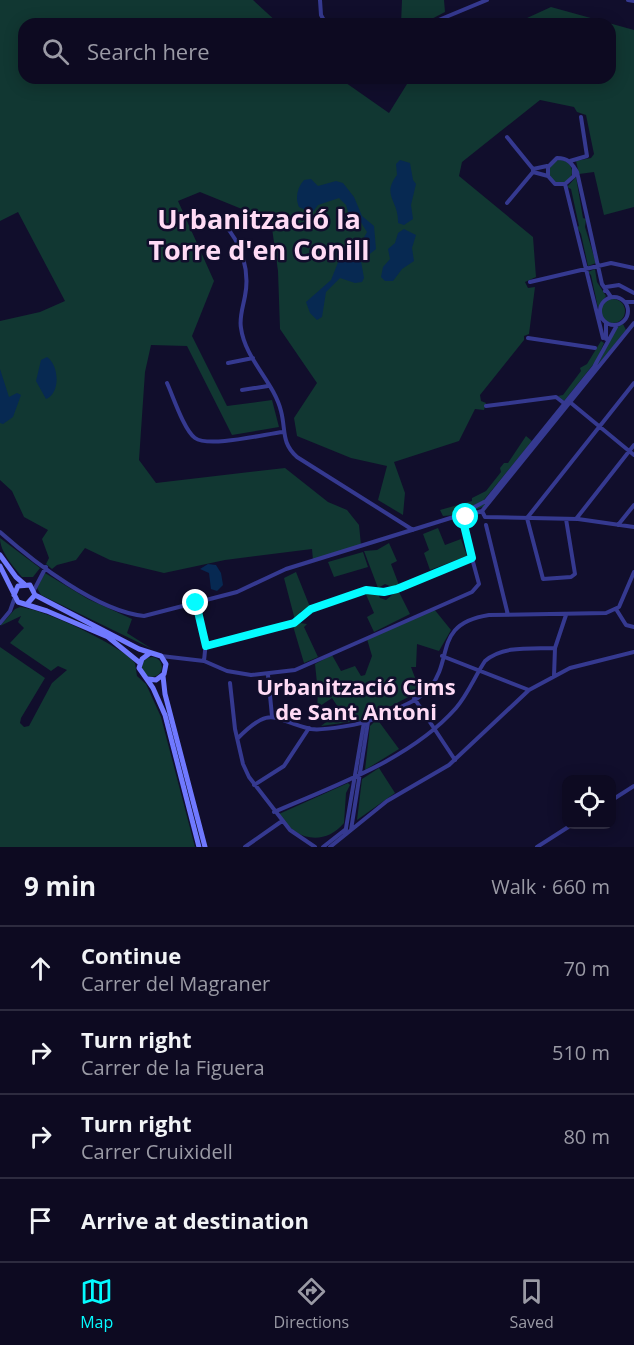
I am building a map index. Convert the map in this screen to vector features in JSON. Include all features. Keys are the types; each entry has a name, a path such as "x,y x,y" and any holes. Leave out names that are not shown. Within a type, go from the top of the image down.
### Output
{"main road":[{"path":"0,555 16,577 34,593 150,653 161,656 166,664 162,676 165,694 205,847"},
{"path":"0,566 14,596 24,604 108,637 140,663"},
{"path":"14,596 16,589 26,584"},
{"path":"24,604 34,593"},
{"path":"150,653 140,663 140,673 148,679 165,715 199,847"},
{"path":"148,679 156,680 162,676"}],"street":[{"path":"320,0 323,18"},
{"path":"444,18 487,0"},
{"path":"628,0 634,1"},
{"path":"507,203 533,170 548,166 557,158 570,161 587,156 581,117"},
{"path":"507,136 533,170 548,176 555,184 565,184 574,176 574,167"},
{"path":"570,161 577,172 605,291 611,297 625,302 634,302"},
{"path":"548,166 548,176"},
{"path":"565,184 603,338"},
{"path":"224,224 247,268 247,285 240,326 243,339 281,410 285,444 297,457 413,530"},
{"path":"530,282 598,266 620,263 634,267"},
{"path":"605,291 606,286 614,285 634,293"},
{"path":"606,343 608,328 600,314 601,305 611,297"},
{"path":"625,302 628,309"},
{"path":"0,532 72,585 131,615 144,616 237,592 286,569 457,516 486,501 594,367 617,325 625,320 628,309 634,302"},
{"path":"161,656 204,662 236,673 268,675 312,663 476,590 479,584 464,525 469,515 482,511 571,403 633,325 625,320"},
{"path":"605,322 617,325"},
{"path":"528,338 595,348"},
{"path":"228,363 254,358"},
{"path":"167,383 190,432 199,440 213,442 283,432"},
{"path":"527,518 634,383"},
{"path":"242,390 268,386"},
{"path":"486,406 556,397 565,404"},
{"path":"571,403 634,455"},
{"path":"576,519 634,445"},
{"path":"618,525 634,506"},
{"path":"482,511 485,517 576,519 634,527"},
{"path":"527,518 540,577 546,579 571,577 575,574 566,519"},
{"path":"486,525 508,615"},
{"path":"206,646 294,623 311,609 366,590 384,592 397,589 472,558"},
{"path":"34,593 46,567"},
{"path":"238,738 254,723 272,716 309,728 366,722 414,698 430,687 454,631 470,620 489,615 593,615 616,609 634,572"},
{"path":"26,584 42,573"},
{"path":"0,623 10,610 14,596"},
{"path":"196,603 206,646 204,662"},
{"path":"10,610 24,604"},
{"path":"616,609 626,625 634,627"},
{"path":"554,676 555,648 566,615"},
{"path":"274,812 368,772 434,728 456,708 485,661 498,652 555,648"},
{"path":"323,847 387,801 455,760 529,690 570,668 634,652"},
{"path":"442,656 529,690"},
{"path":"166,664 177,659"},
{"path":"268,675 272,716"},
{"path":"230,683 243,764 254,785 274,812 290,830 315,847"},
{"path":"414,698 455,760"},
{"path":"330,847 351,828 366,722"},
{"path":"254,785 284,766 309,728"},
{"path":"616,797 634,786"},
{"path":"245,847 282,821"},
{"path":"537,847 566,829"}],"green space":[{"path":"0,0 253,0 272,18 18,18 18,84 348,84 389,113 407,84 616,84 616,25 634,30 634,207 604,215 594,172 579,174 576,161 591,158 594,154 586,115 577,112 574,107 540,100 462,162 459,176 533,237 536,277 525,282 528,288 535,287 529,334 524,336 524,340 480,395 481,401 486,403 484,410 475,409 459,441 394,462 405,493 403,515 378,500 387,466 351,458 297,436 294,418 317,383 280,329 278,271 271,221 200,192 178,201 214,281 192,336 227,406 272,400 279,427 232,435 187,346 151,345 145,372 139,460 156,483 285,468 328,502 347,510 359,525 361,545 313,560 312,549 225,560 164,573 110,560 85,548 76,560 57,565 52,569 46,564 49,558 42,539 48,530 24,517 12,491 0,480 0,321 40,312 65,301 18,212 0,221"},
{"path":"402,0 444,0 445,12 434,18 401,18"},
{"path":"551,7 591,18 527,18"},
{"path":"560,160 568,164 572,172 568,180 560,184 552,180 548,172 552,164"},
{"path":"576,177 583,218 586,219 585,227 596,263 588,266 581,234 577,227 579,226 571,189 567,187"},
{"path":"595,269 597,282 606,296 598,308 591,275 588,272"},
{"path":"613,299 618,300 624,306 624,316 618,322 613,323 608,322 602,316 601,311 602,306 608,300"},
{"path":"623,324 626,330 485,506 466,516 460,528 457,518 490,499 600,360 616,328"},
{"path":"601,341 604,343 596,361 564,401 558,396 563,395"},
{"path":"526,436 532,441 483,501 456,515 443,516 440,510 472,501 472,498 486,491 501,472 500,468 504,463 508,463"},
{"path":"438,528 445,545 461,539 467,556 430,570 424,553 429,550 423,534"},
{"path":"0,538 40,568 33,577 22,577 11,564"},
{"path":"389,543 397,561 391,564 399,585 392,587 385,584 378,588 364,551 377,550"},
{"path":"363,552 368,567 334,577 328,562"},
{"path":"296,572 310,607 300,612 299,619 295,620 284,578"},
{"path":"45,573 88,599 132,619 127,633 152,649 41,595 37,588"},
{"path":"398,590 410,614 374,632 367,617 374,613 365,592 377,592 380,598 386,600"},
{"path":"20,607 46,614 81,629 114,647 135,663 137,676 146,684 161,717 195,847 0,847 0,647 45,678 21,718 20,723 24,727 29,726 52,683 67,670 58,666 51,671 10,643 24,628 18,622 21,616 0,626 15,609"},
{"path":"434,609 451,630 439,651 417,644 416,667 411,667 420,691 364,720 321,726 334,716 344,716 332,698 317,708 318,692 323,692 325,688 317,683 315,664 332,655 341,671 355,666 361,676 365,675 372,656 367,639"},
{"path":"300,623 307,624 304,627 318,657 304,663 293,626"},
{"path":"152,657 159,660 162,667 159,674 152,677 145,674 142,667 145,660"},
{"path":"377,719 399,749 365,770 370,726"},
{"path":"379,768 395,793 357,820 362,779"},
{"path":"348,783 350,785 346,793 344,823 328,835 319,838 301,835 285,823 279,814"}],"water":[{"path":"400,160 410,163 416,184 411,205 413,219 404,225 398,223 398,215 391,193 392,182 397,175 396,164"},
{"path":"311,179 318,186 336,181 343,183 354,197 362,216 374,226 376,249 361,261 364,278 362,282 355,283 340,278 326,292 322,317 317,320 310,313 306,302 331,280 339,260 359,247 367,232 359,219 349,215 346,205 339,198 318,205 312,213 299,207 297,193 300,186 304,180"},
{"path":"404,229 416,235 412,248 414,261 402,269 393,281 385,281 381,277 383,267 390,259 388,249 395,243 398,233"},
{"path":"47,357 54,366 57,379 54,391 46,399 36,381 41,360"},
{"path":"0,369 9,397 17,393 21,395 13,417 3,424 0,423"},
{"path":"208,564 216,565 221,573 223,585 217,591 211,589 209,573 200,569"}],"district":[{"name":"Urbanització la Torre d'en Conill","path":"259,234"},
{"name":"Urbanització Cims de Sant Antoni","path":"356,698"}],"route":[{"path":"196,603 206,646 294,623 302,619 309,610 318,606 368,589 384,592 405,586 472,558 464,530 466,517"}]}
